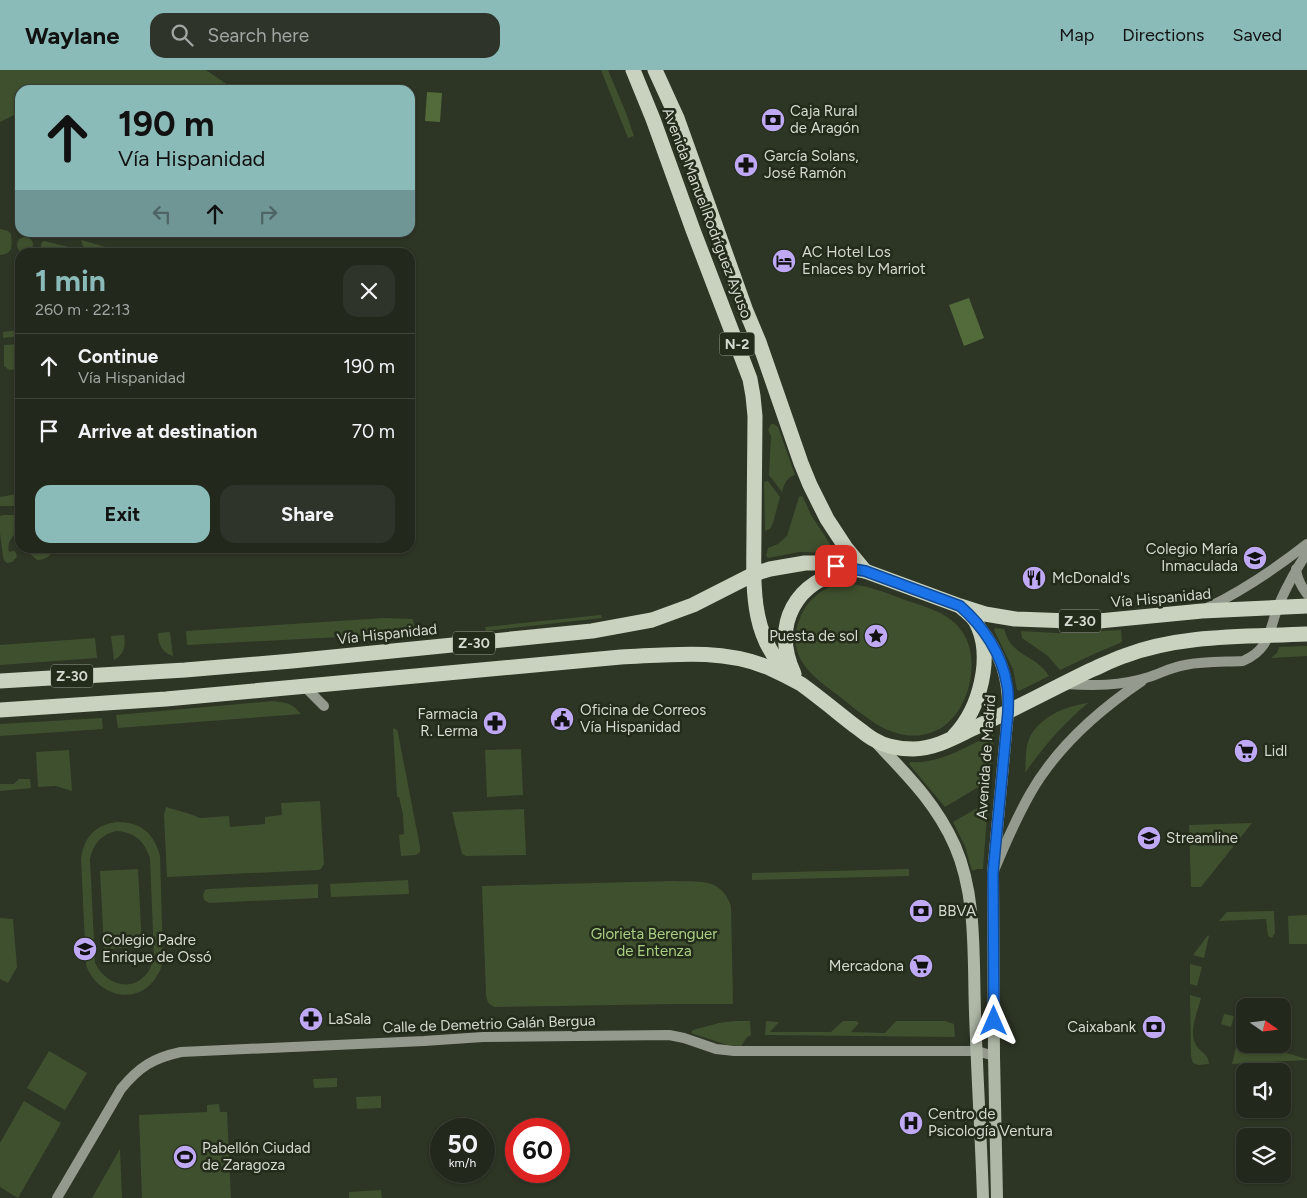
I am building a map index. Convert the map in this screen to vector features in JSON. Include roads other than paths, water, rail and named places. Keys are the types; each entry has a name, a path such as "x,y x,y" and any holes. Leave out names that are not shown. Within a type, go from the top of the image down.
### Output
{"highway":[{"name":"Avenida Manuel Rodríguez Ayuso","path":"633,70 750,379 753,396 755,442 754,593 756,608 760,627 768,646 783,669 800,684"},
{"name":"Avenida Manuel Rodríguez Ayuso","path":"656,70 677,118 807,479 827,519 860,570"},
{"path":"673,173 679,162 689,152"},
{"name":"Vía Hispanidad","path":"0,681 185,670 292,661 592,631 652,620 674,613 754,574 770,569 805,563 820,563 860,570 985,614 1015,619 1099,621 1202,611 1307,606"},
{"name":"Z-30","path":"800,684 786,653 786,626 790,612 806,590 819,580 843,571 860,570"},
{"name":"Vía Hispanidad","path":"949,740 965,721 972,707 982,682 984,658 983,647 975,621 960,606"},
{"name":"Z-30","path":"0,710 166,699 559,662 678,655 731,657 767,668 800,684 873,739 891,746 912,749 932,746 949,740 1064,683 1122,656 1143,649 1166,643 1204,638 1307,634"}],"main road":[{"name":"Avenida de Madrid","path":"975,621 995,650 1007,685 1008,712 993,873 997,1198"},
{"path":"873,739 918,787 930,803 943,822 963,869 968,894 971,927 984,1198"}],"street":[{"path":"1202,611 1257,581 1307,544"},
{"path":"1064,683 1094,686 1109,685 1150,677 1165,670 1187,665 1243,661 1254,656 1262,648 1269,636 1278,607 1296,569 1307,553"},
{"path":"1296,569 1299,583 1307,594"},
{"name":"Avenida de Madrid","path":"993,873 1029,794 1050,763 1082,729 1128,691 1150,677"},
{"path":"305,687 324,706"},
{"name":"Calle de Demetrio Galán Bergua","path":"57,1198 121,1089 131,1077 140,1069 163,1056 181,1052 483,1037 669,1035 716,1049 734,1051 977,1051 994,1056"}],"place":[{"name":"Caja Rural de Aragón","path":"773,120"},
{"name":"García Solans, José Ramón","path":"746,165"},
{"name":"AC Hotel Los Enlaces by Marriot","path":"784,261"},
{"name":"Colegio María Inmaculada","path":"1255,558"},
{"name":"McDonald's","path":"1034,578"},
{"name":"Puesta de sol","path":"876,636"},
{"name":"Oficina de Correos Vía Hispanidad","path":"562,719"},
{"name":"Farmacia R. Lerma","path":"495,723"},
{"name":"Lidl","path":"1246,751"},
{"name":"Streamline","path":"1149,838"},
{"name":"BBVA","path":"921,911"},
{"name":"Colegio Padre Enrique de Ossó","path":"85,949"},
{"name":"Mercadona","path":"921,966"},
{"name":"LaSala","path":"311,1019"},
{"name":"Caixabank","path":"1154,1027"},
{"name":"Centro de Psicología Ventura","path":"911,1123"},
{"name":"Pabellón Ciudad de Zaragoza","path":"185,1157"}],"park label":[{"name":"Glorieta Berenguer de Entenza","path":"654,942"}]}
